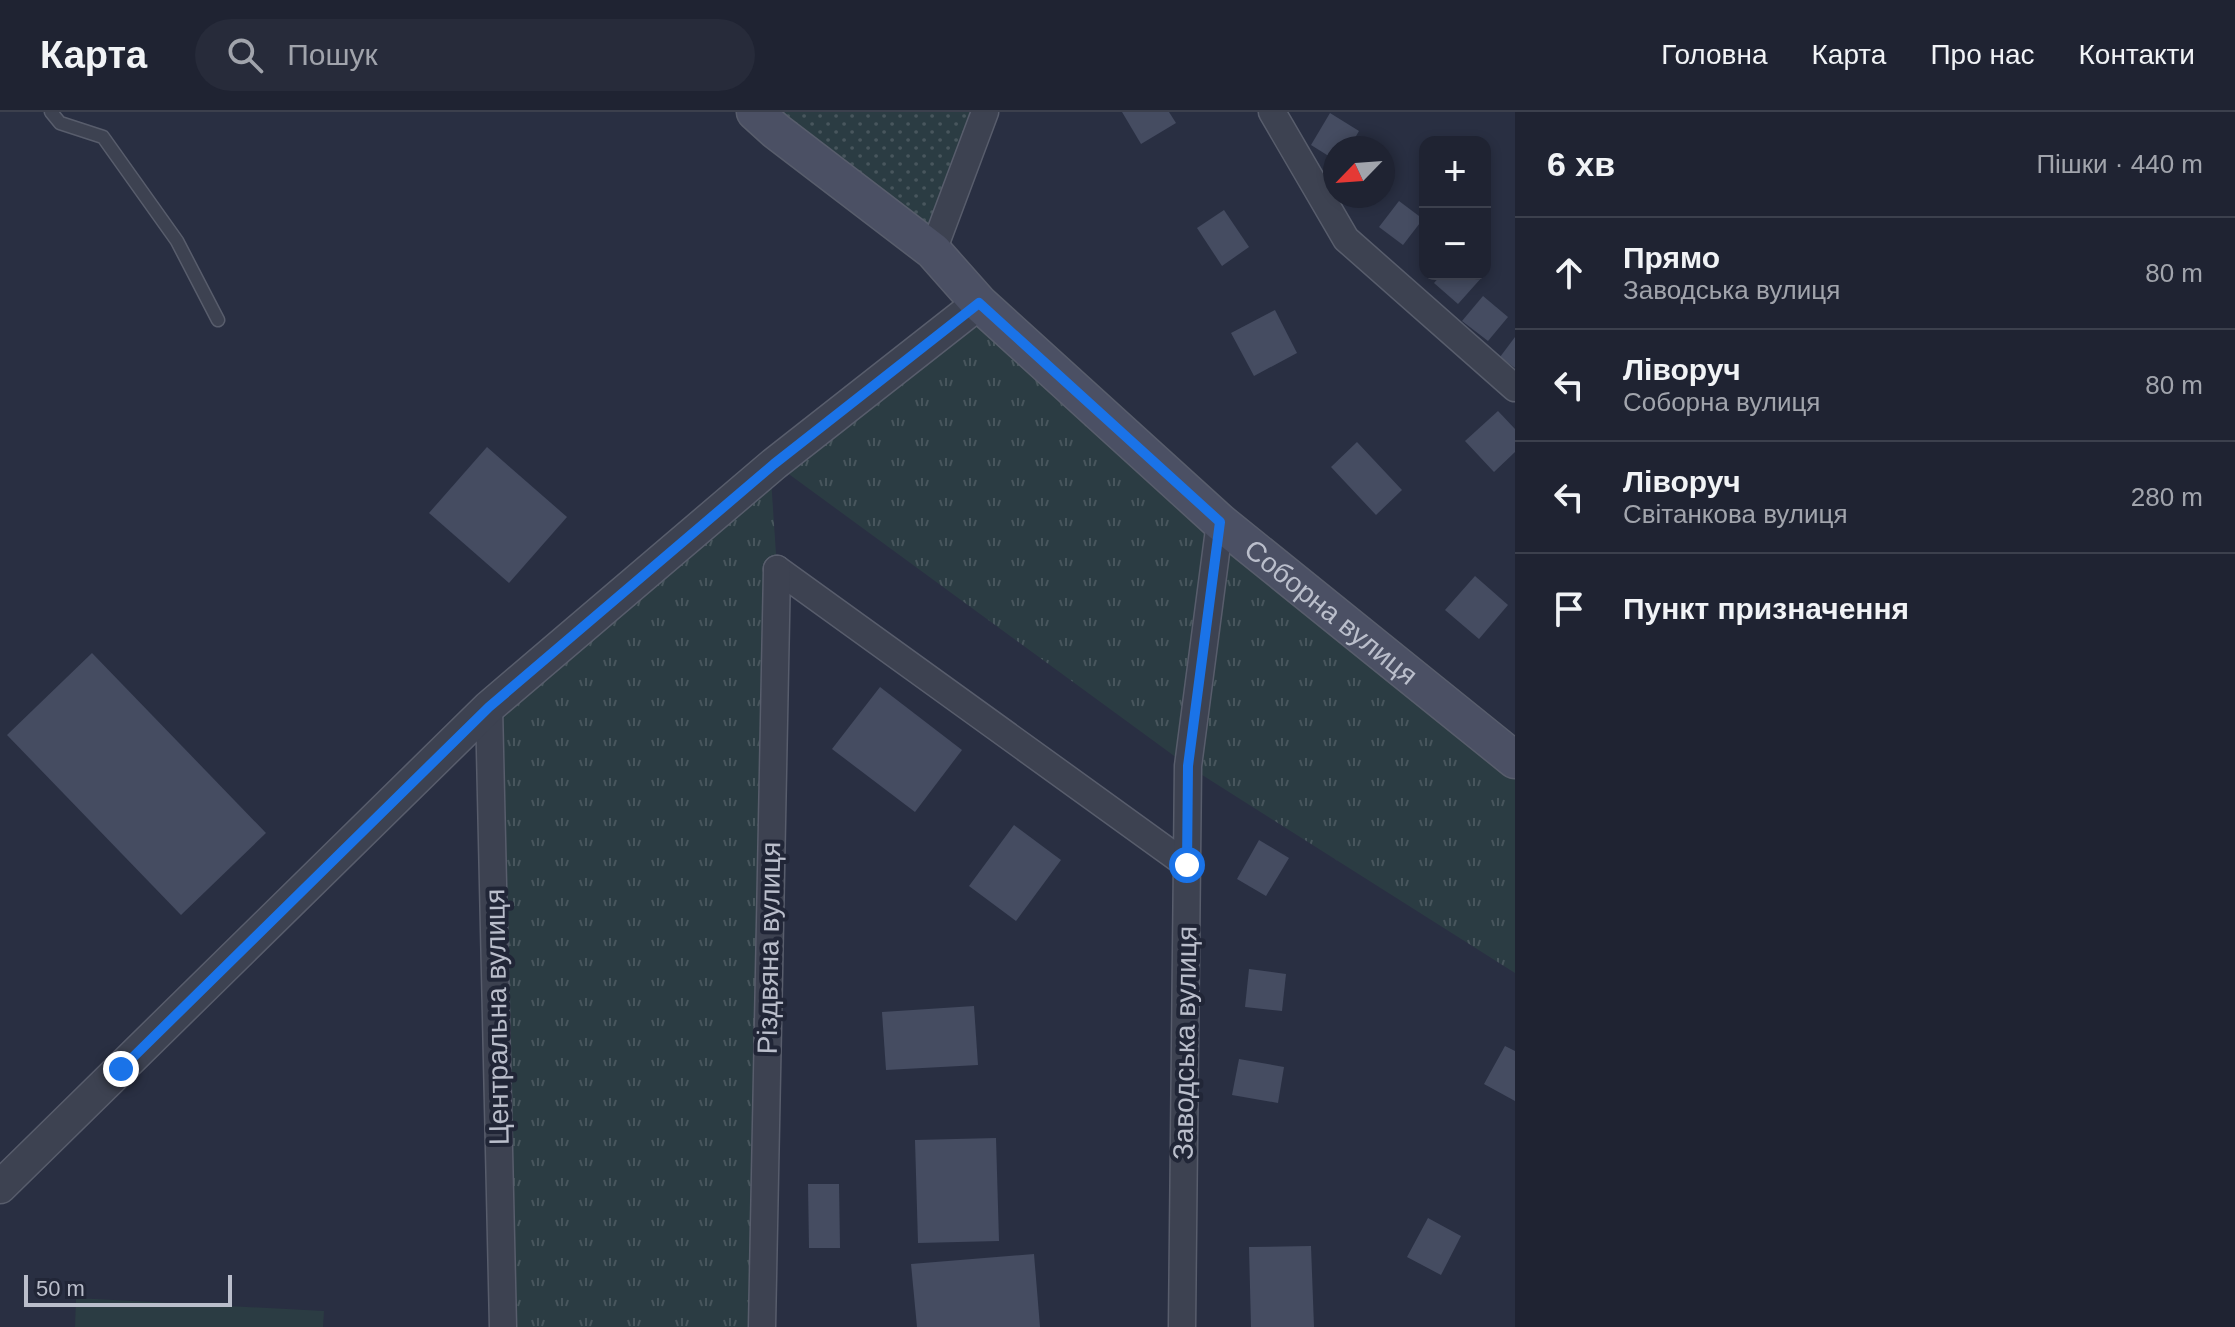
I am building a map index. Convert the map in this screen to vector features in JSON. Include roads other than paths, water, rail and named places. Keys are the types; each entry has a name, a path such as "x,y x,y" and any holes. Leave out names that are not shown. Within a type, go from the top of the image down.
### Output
{"main road":[{"name":"Соборна вулиця","path":"755,112 933,251 979,303 1220,522 1515,760"}],"street":[{"path":"933,251 985,112"},
{"path":"1272,112 1346,239 1515,388"},
{"path":"3,1175 489,707 774,464 979,303"},
{"name":"Заводська вулиця","path":"1182,1327 1188,766 1220,522"},
{"name":"Різдвяна вулиця","path":"762,1327 777,569 1187,865"},
{"name":"Центральна вулиця","path":"489,707 503,1327"}],"lane":[{"path":"51,112 60,123 103,137 177,241 218,320"}]}
